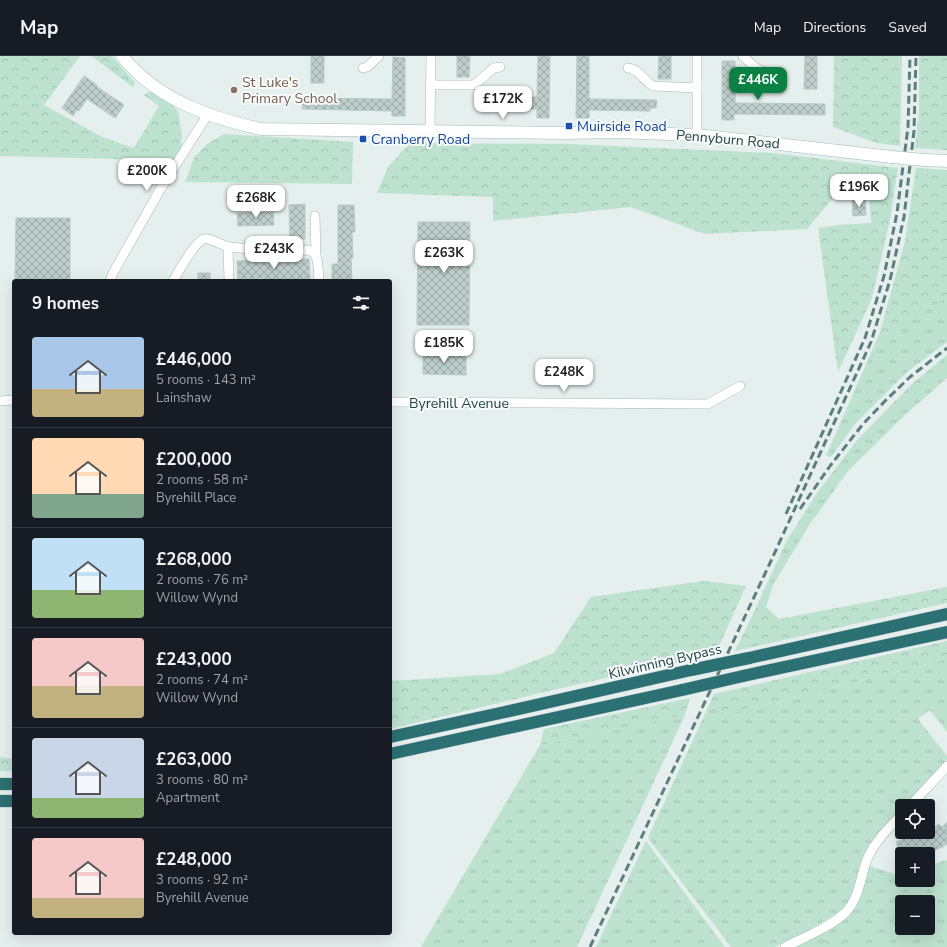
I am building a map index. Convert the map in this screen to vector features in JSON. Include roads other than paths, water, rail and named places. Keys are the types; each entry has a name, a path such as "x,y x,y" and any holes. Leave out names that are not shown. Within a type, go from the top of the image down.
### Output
{"highway":[{"name":"Kilwinning Bypass","path":"392,736 497,714 947,614"},
{"path":"392,754 947,632"},
{"path":"0,784 12,784"},
{"path":"0,801 12,801"}],"street":[{"name":"Pennyburn Road","path":"122,56 128,64 147,82 179,102 236,124 261,129 564,133 616,132 697,135 892,157 947,161"},
{"path":"363,68 367,67 379,56"},
{"path":"430,131 431,56"},
{"path":"697,56 697,135"},
{"path":"743,56 758,70 766,72"},
{"path":"430,85 474,85 494,68 500,67"},
{"path":"628,68 636,71 653,86 697,88"},
{"path":"111,279 161,188 208,114"},
{"path":"315,216 316,255 319,279"},
{"path":"174,279 192,250 200,241 208,238 228,247 263,250 308,250 316,255"},
{"path":"228,247 229,279"},
{"name":"Byrehill Avenue","path":"392,402 708,404 740,386"},
{"path":"0,401 12,400"},
{"path":"916,799 947,766"},
{"path":"785,947 828,925 846,912 856,897 868,856 872,848 895,822"}],"railway":[{"path":"786,514 865,338 884,276 897,213 908,127 910,56"},
{"path":"590,947 770,563 871,342 890,280 904,217 914,131 916,56"},
{"path":"800,509 830,466 863,424 910,377 947,348"}],"place":[{"name":"St Luke's Primary School","path":"234,90"},
{"name":"Muirside Road","path":"569,126"},
{"name":"Cranberry Road","path":"363,139"}]}
